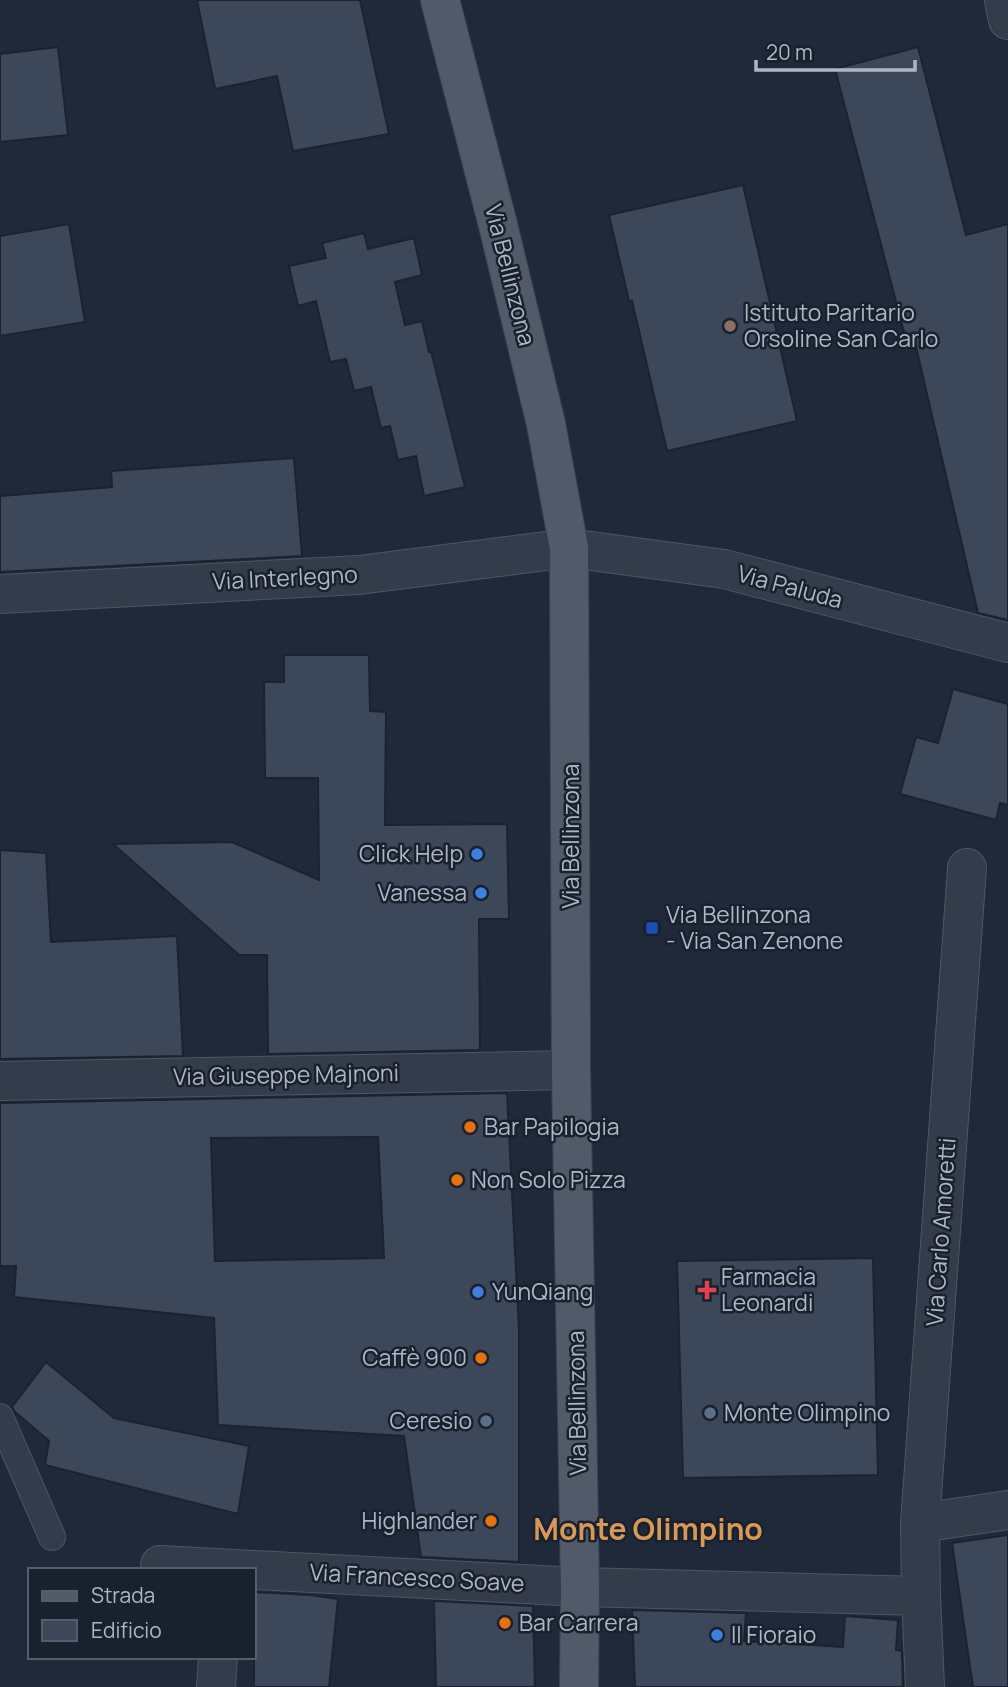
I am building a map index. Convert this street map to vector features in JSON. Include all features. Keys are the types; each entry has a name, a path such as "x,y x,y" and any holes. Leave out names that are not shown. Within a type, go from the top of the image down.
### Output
{"main road":[{"name":"Via Bellinzona","path":"440,0 546,424 569,548 571,1070 580,1587 579,1687"}],"street":[{"path":"1004,0 1008,20"},
{"name":"Via Interlegno","path":"0,594 359,575 569,548"},
{"name":"Via Paluda","path":"569,548 724,569 1008,643"},
{"name":"Via Carlo Amoretti","path":"925,1687 920,1523 967,868"},
{"name":"Via Giuseppe Majnoni","path":"0,1081 571,1070"},
{"path":"920,1523 1008,1510"},
{"name":"Via Francesco Soave","path":"160,1565 218,1568"},
{"name":"Via Francesco Soave","path":"256,1570 580,1587"},
{"path":"580,1587 921,1596"},
{"path":"216,1687 218,1659"}],"lane":[{"path":"0,1417 52,1537"}],"building":[{"path":"197,0 360,0 389,134 293,151 277,76 215,89"},
{"path":"58,47 68,135 0,142 0,54"},
{"path":"918,47 966,235 1008,224 1008,620 978,613 913,334 905,336 835,69"},
{"name":"Istituto Paritario Orsoline San Carlo","path":"743,185 797,421 667,451 609,215"},
{"path":"69,224 85,322 0,336 0,236"},
{"path":"364,233 368,249 414,238 422,275 395,282 405,325 422,321 465,487 424,496 416,456 398,460 390,426 381,428 371,387 354,391 346,359 330,362 316,301 298,306 289,266 326,258 322,243"},
{"path":"294,458 302,556 0,572 0,496 112,487 111,471"},
{"path":"284,655 369,655 370,711 386,712 385,825 507,824 509,919 479,919 480,1050 268,1054 267,955 239,955 113,844 232,842 319,880 318,778 265,778 264,682 284,682"},
{"path":"953,689 1008,704 1008,805 1000,803 996,820 900,794 916,737 938,743"},
{"path":"0,850 46,853 51,942 177,936 183,1056 0,1059"},
{"path":"507,1093 519,1330 519,1562 421,1557 404,1436 218,1425 214,1318 14,1297 16,1266 0,1266 0,1103","holes":["378,1137 384,1258 215,1261 211,1138"]},
{"path":"873,1258 878,1475 683,1478 677,1261"},
{"path":"46,1362 114,1418 249,1446 238,1514 45,1465 49,1441 12,1407"},
{"path":"1008,1535 1008,1687 973,1687 952,1543"},
{"path":"256,1592 338,1599 329,1687 254,1687"},
{"path":"434,1601 533,1606 535,1687 436,1687"},
{"path":"632,1610 746,1613 744,1641 843,1647 845,1616 898,1620 896,1650 902,1651 903,1687 635,1687"}],"place":[{"name":"Istituto Paritario Orsoline San Carlo","path":"730,326"},
{"name":"Click Help","path":"477,854"},
{"name":"Vanessa","path":"481,893"},
{"name":"Via Bellinzona - Via San Zenone","path":"652,928"},
{"name":"Bar Papilogia","path":"470,1127"},
{"name":"Non Solo Pizza","path":"457,1180"},
{"name":"Farmacia Leonardi","path":"707,1290"},
{"name":"YunQiang","path":"478,1292"},
{"name":"Caffè 900","path":"481,1358"},
{"name":"Monte Olimpino","path":"710,1413"},
{"name":"Ceresio","path":"486,1421"},
{"name":"Highlander","path":"491,1521"},
{"name":"Bar Carrera","path":"505,1623"},
{"name":"Il Fioraio","path":"717,1635"}],"district":[{"name":"Monte Olimpino","path":"648,1530"}]}
